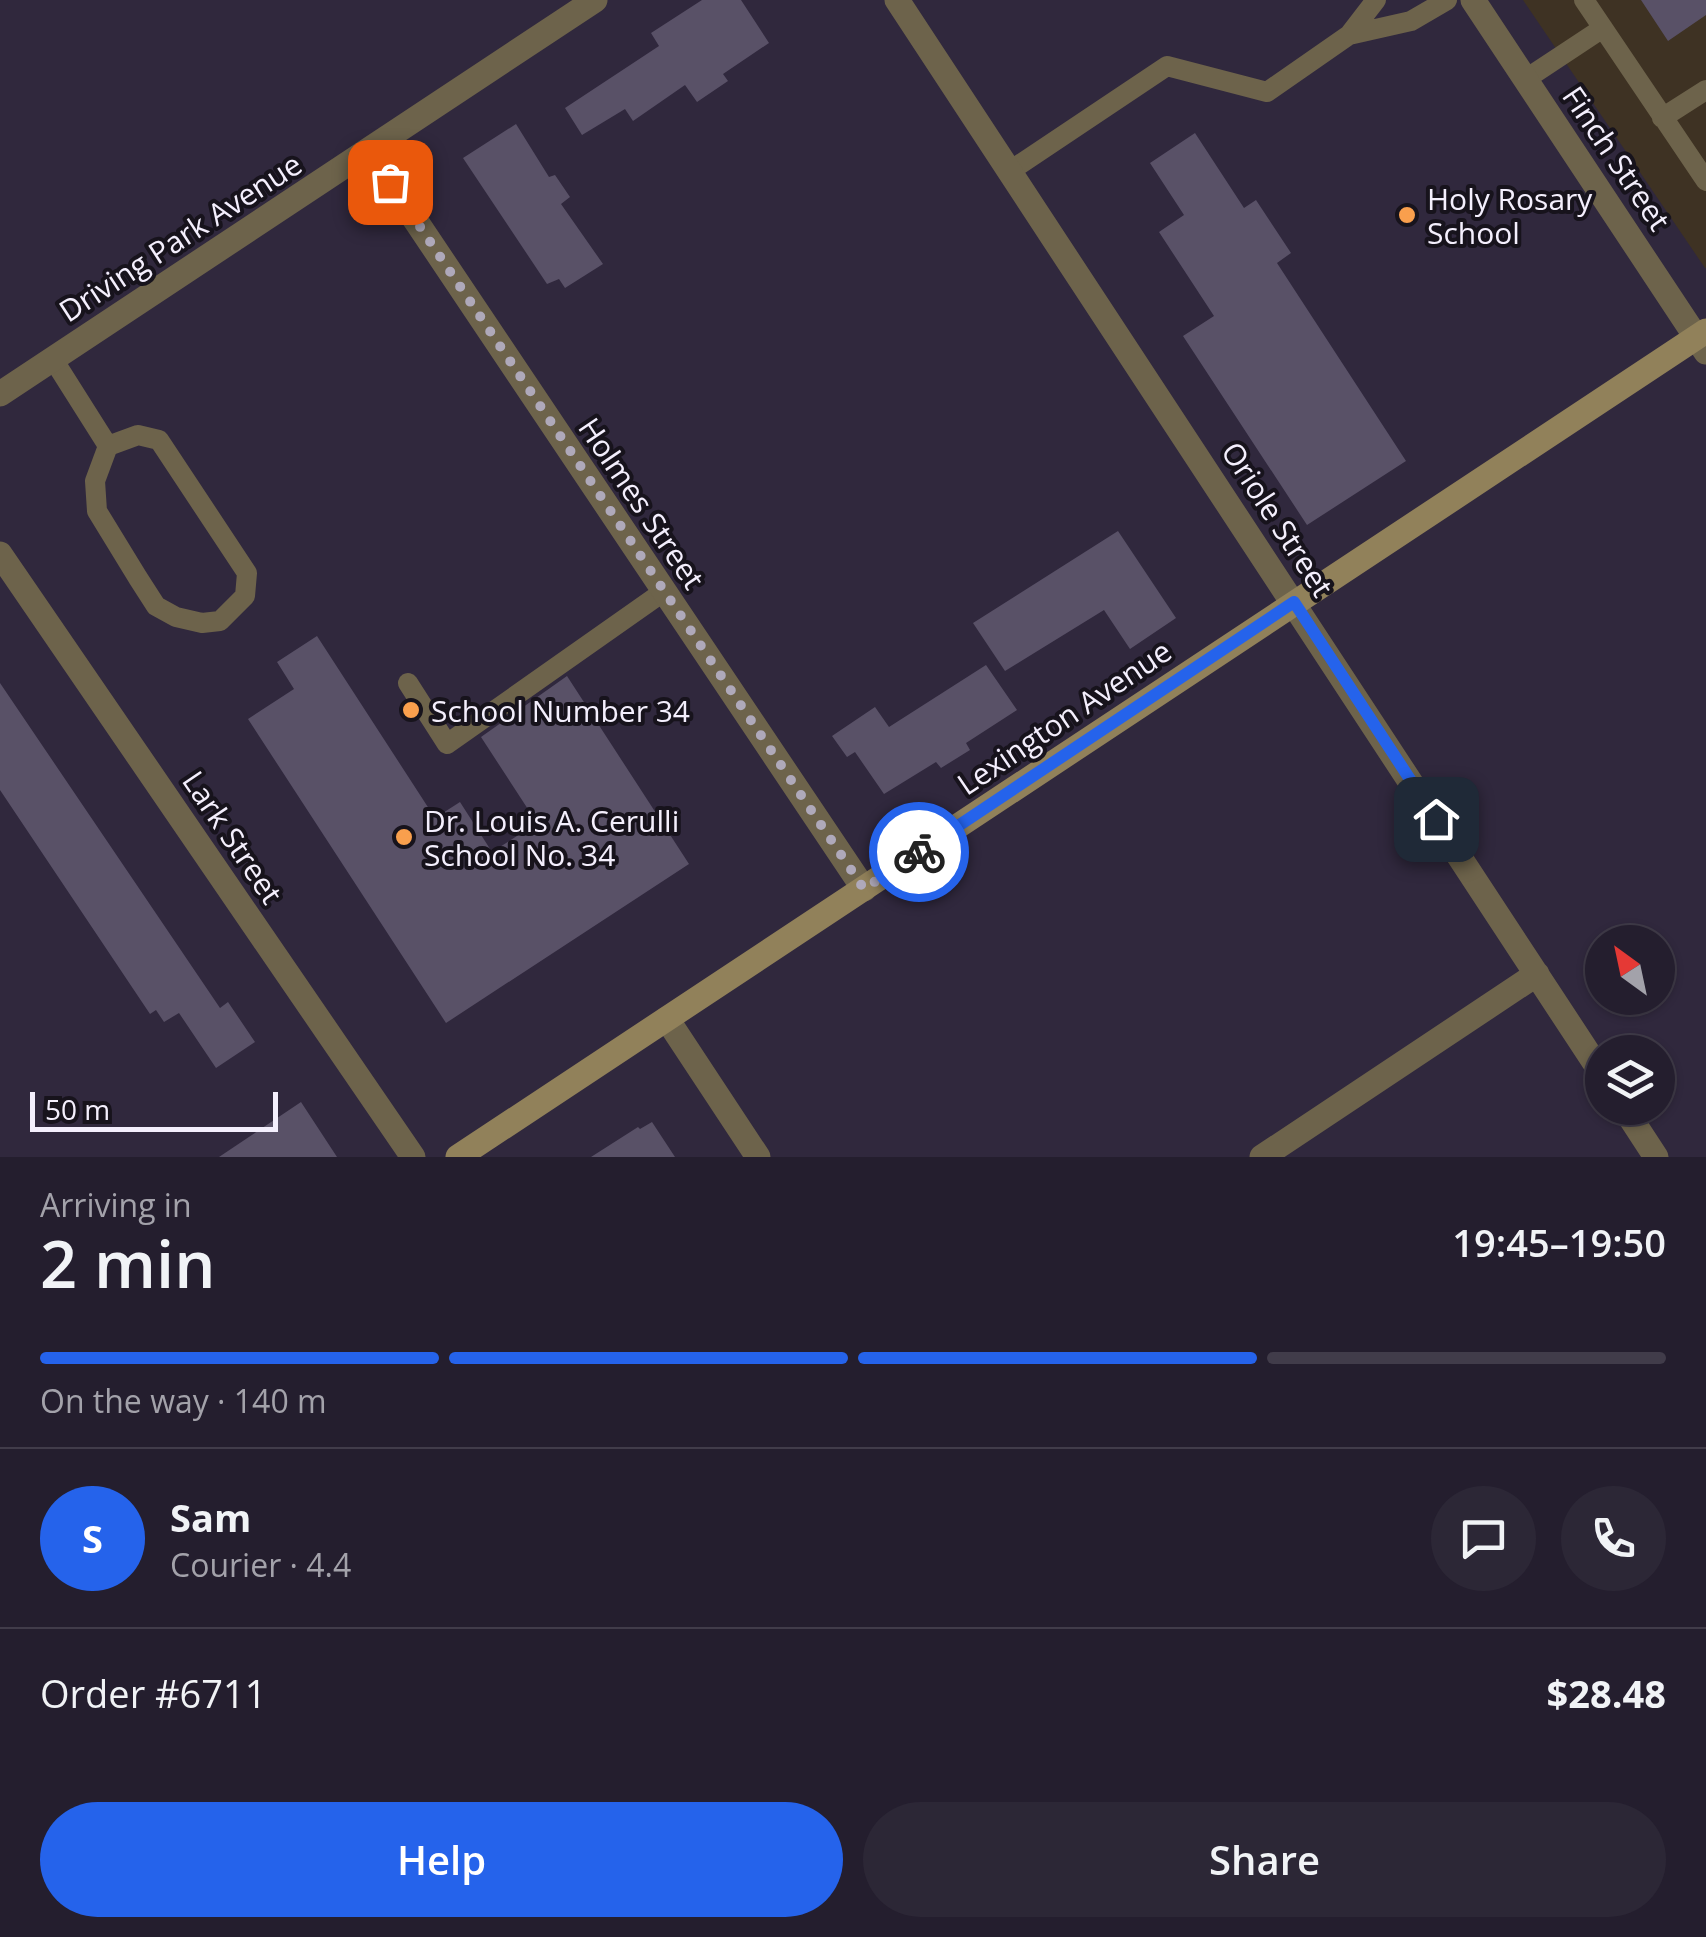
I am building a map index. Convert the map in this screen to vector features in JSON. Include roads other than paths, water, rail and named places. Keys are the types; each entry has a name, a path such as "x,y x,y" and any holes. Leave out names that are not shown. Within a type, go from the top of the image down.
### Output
{"main road":[{"name":"Lexington Avenue","path":"458,1157 1294,602 1703,340"}],"street":[{"name":"Driving Park Avenue","path":"0,394 596,0"},
{"name":"Oriole Street","path":"897,0 1585,1048"},
{"name":"Finch Street","path":"1473,0 1703,340"},
{"name":"Holmes Street","path":"369,150 864,889"},
{"name":"Lark Street","path":"0,554 413,1157"},
{"path":"1262,1157 1536,974"},
{"path":"667,1019 758,1157"},
{"path":"1635,1125 1656,1157"}],"lane":[{"path":"1010,171 1167,66 1267,92 1349,35 1376,0"},
{"path":"1349,35 1411,21 1447,0"},
{"path":"1584,0 1706,181"},
{"path":"1526,80 1603,28"},
{"path":"1662,118 1706,90"},
{"path":"53,359 108,446"},
{"path":"138,435 158,440 219,525 248,573 245,596 220,621 202,624 176,617 156,606 138,578 97,511 95,481 108,446 138,435"},
{"path":"408,683 447,744 663,592"}],"place":[{"name":"Holy Rosary School","path":"1407,215"},
{"name":"School Number 34","path":"411,710"},
{"name":"Dr. Louis A. Cerulli School No. 34","path":"404,837"}]}
